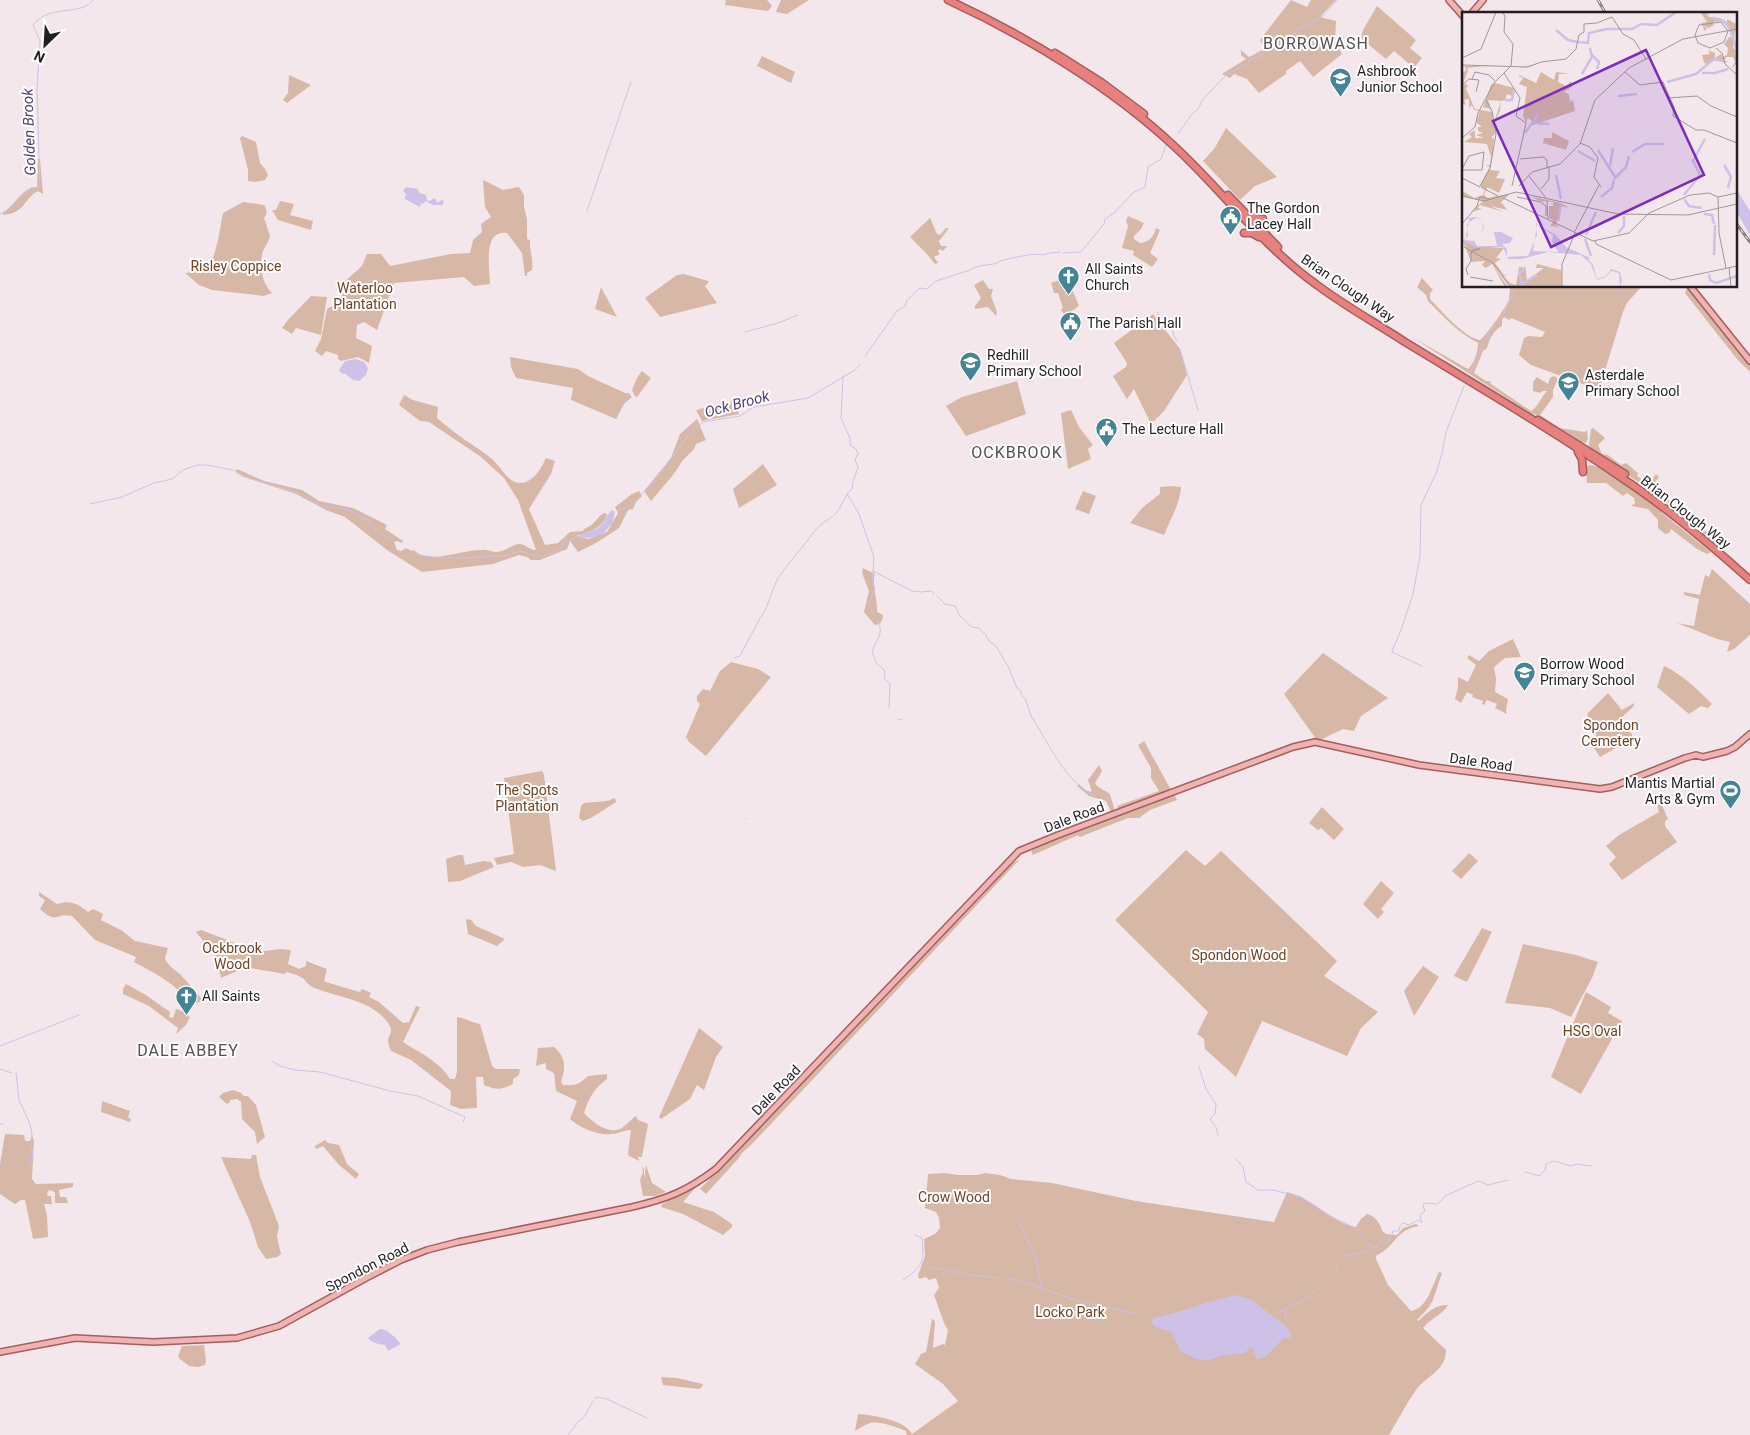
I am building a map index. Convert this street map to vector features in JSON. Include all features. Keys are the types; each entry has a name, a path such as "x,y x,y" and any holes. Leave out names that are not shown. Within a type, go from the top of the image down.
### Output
{"highway":[{"name":"Brian Clough Way","path":"948,0 1040,49 1128,107 1164,136 1194,164 1247,222 1248,226 1244,233 1252,233 1266,242 1305,276 1333,297 1605,466 1678,518 1750,580"},
{"name":"Brian Clough Way","path":"957,0 1042,45 1087,72 1123,97 1177,143 1243,211 1254,218 1263,218 1260,226 1263,233 1292,261 1332,291 1618,470 1690,523 1750,576"},
{"path":"1557,436 1580,454 1583,471 1586,464 1590,462 1605,466"}],"main road":[{"path":"1450,0 1462,15"},
{"path":"1473,12 1483,0"},
{"path":"1692,288 1750,361"},
{"name":"Dale Road","path":"702,1179 723,1162 1016,854 1032,844 1309,742 1419,765 1579,787 1607,788 1682,758 1696,755 1703,757 1732,749 1750,734"},
{"name":"Spondon Road","path":"0,1352 85,1338 153,1342 237,1338 279,1326 401,1260 427,1250 657,1202 686,1190 702,1179"}],"green space":[{"path":"726,0 767,0 772,6 768,11 725,5"},
{"path":"781,0 809,0 787,14 776,12"},
{"path":"1291,0 1307,7 1311,0 1336,0 1320,17 1336,21 1335,42 1342,54 1313,77 1300,61 1286,71 1286,74 1259,93 1247,79 1234,74 1230,78 1222,74 1246,59 1241,55 1241,50 1249,57 1264,49 1260,40"},
{"path":"1377,6 1416,40 1410,48 1422,58 1414,68 1394,51 1386,59 1361,37"},
{"path":"762,56 795,72 791,83 757,66"},
{"path":"289,75 311,85 287,103 283,100 288,93"},
{"path":"1226,128 1277,177 1255,186 1240,200 1203,161 1214,149"},
{"path":"242,136 256,142 260,163 268,175 265,180 248,181 248,170 240,138"},
{"path":"38,159 40,159 43,194 38,191 16,212 3,215 3,212 23,193 37,187"},
{"name":"Waterloo Plantation","path":"483,180 503,190 519,187 524,195 527,239 530,240 532,262 532,270 527,273 527,276 525,276 522,253 507,233 499,233 494,237 489,252 490,284 474,286 464,277 394,283 377,330 364,322 357,325 356,338 372,346 369,363 358,357 341,361 338,359 338,355 326,351 322,356 315,351 321,339 327,309 342,301 341,285 362,266 367,254 381,254 390,266 451,254 470,253 473,240 482,232 481,224 491,217 485,207"},
{"path":"280,201 294,204 290,215 313,221 311,230 278,220 272,210 276,210"},
{"name":"Risley Coppice","path":"243,202 264,205 266,210 264,218 270,236 263,252 261,265 262,276 272,293 264,296 212,290 199,285 185,273 203,270 209,265 215,251 223,213"},
{"path":"1128,216 1144,223 1134,236 1134,239 1140,243 1146,242 1151,238 1156,228 1160,230 1150,253 1158,259 1152,267 1133,255 1134,251 1122,248 1128,226 1126,221"},
{"path":"930,218 937,234 940,235 946,228 949,228 939,241 941,246 947,246 943,251 940,249 938,251 940,254 934,257 938,263 935,264 910,237"},
{"path":"684,274 708,281 705,286 717,303 660,317 645,298 677,275"},
{"path":"1067,277 1079,306 1065,316 1061,310 1063,308 1058,293 1054,293 1051,283"},
{"path":"1422,278 1433,290 1430,293 1430,299 1460,329 1473,338 1480,340 1504,309 1509,300 1510,288 1640,288 1627,303 1623,312 1599,390 1531,365 1519,355 1524,338 1528,336 1542,337 1545,332 1504,317 1502,326 1492,335 1474,373 1486,381 1490,381 1491,384 1531,411 1547,391 1540,393 1533,391 1533,382 1537,377 1548,384 1550,378 1554,376 1558,379 1553,390 1553,397 1540,415 1560,428 1585,432 1587,430 1588,438 1586,443 1580,442 1532,414 1412,337 1468,369 1474,361 1478,343 1451,324 1417,287"},
{"path":"983,280 989,289 993,289 991,296 997,312 996,316 988,307 975,309 981,298 974,285"},
{"path":"601,287 617,317 595,309"},
{"path":"1687,288 1750,364 1750,372 1737,359 1685,293"},
{"path":"311,296 327,297 321,335 296,328 292,334 282,328 287,321"},
{"path":"1153,314 1180,349 1187,375 1164,411 1151,424 1134,389 1127,399 1113,376 1126,367 1127,363 1114,343"},
{"path":"510,357 578,369 590,377 625,393 629,393 632,397 624,404 616,419 571,400 573,388 516,378 511,367"},
{"path":"642,371 651,378 637,397 632,390"},
{"path":"1017,381 1026,414 966,436 946,406 962,397"},
{"path":"404,395 413,400 438,407 437,418 488,456 515,482 524,482 532,478 539,471 546,458 555,461 551,474 529,509 545,545 558,543 570,532 583,531 604,513 607,514 603,523 591,531 576,536 588,539 607,532 618,513 615,507 639,491 642,496 636,502 633,509 628,510 619,528 578,552 570,541 567,549 540,560 531,560 519,555 493,564 422,572 387,550 345,517 326,510 296,494 247,478 235,472 237,469 264,481 302,490 319,501 353,508 387,525 385,529 403,541 402,543 394,542 397,550 401,551 406,548 420,554 437,557 483,550 499,552 518,544 536,550 518,500 504,478 481,457 429,422 420,421 399,405"},
{"path":"734,400 739,414 702,421 696,410"},
{"path":"1071,410 1079,427 1093,445 1088,449 1091,459 1068,469 1061,413"},
{"path":"697,419 706,440 696,444 694,449 651,501 644,491 671,458 680,434"},
{"path":"1593,428 1605,438 1598,445 1602,454 1608,455 1621,465 1626,463 1643,480 1651,481 1656,474 1659,477 1653,485 1656,489 1690,518 1695,516 1694,521 1718,542 1716,544 1656,494 1648,491 1647,488 1591,450 1589,445 1591,429"},
{"path":"763,464 777,485 739,508 733,489"},
{"path":"1589,465 1604,470 1644,496 1659,507 1662,513 1711,552 1707,554 1697,549 1671,529 1669,533 1665,534 1658,528 1658,520 1648,509 1631,506 1635,503 1634,498 1627,493 1623,496 1606,483 1587,483 1586,468"},
{"path":"1160,487 1181,487 1177,506 1164,535 1130,523 1143,507 1160,494"},
{"path":"1083,491 1096,496 1089,514 1075,509"},
{"path":"863,568 875,574 877,612 883,615 881,622 877,625 864,612 869,591 862,573"},
{"path":"1712,569 1750,604 1750,635 1734,649 1727,652 1730,642 1717,639 1677,623 1694,626 1699,599 1684,595 1684,592 1700,595 1705,575 1709,577"},
{"path":"1513,639 1521,657 1505,658 1494,667 1496,679 1495,692 1508,699 1507,714 1495,708 1497,704 1487,700 1484,705 1482,704 1483,701 1472,697 1473,695 1467,692 1461,703 1455,699 1458,677 1468,682 1476,665 1467,658 1469,655 1479,661 1489,651"},
{"path":"1323,653 1388,698 1361,716 1354,731 1343,729 1320,740 1316,739 1284,694"},
{"path":"731,662 758,669 771,677 706,756 689,742 686,737 700,704 697,701 697,696 703,689 710,691 720,671"},
{"path":"1664,666 1684,678 1712,704 1708,708 1701,706 1689,714 1657,687"},
{"name":"Spondon Cemetery","path":"1608,693 1622,710 1634,703 1634,706 1619,720 1632,734 1632,739 1600,757 1592,745 1597,738 1587,714"},
{"path":"1144,741 1171,790 1118,810 1117,806 1159,791 1151,778 1151,768 1138,745"},
{"path":"1099,765 1102,771 1095,783 1110,794 1115,811 1111,812 1106,801 1089,796 1077,786 1079,784 1085,790 1092,792 1088,780"},
{"name":"The Spots Plantation","path":"542,771 556,871 540,865 523,867 511,862 497,865 494,858 514,854 504,778"},
{"path":"1174,794 1177,800 1150,810 1139,818 1128,818 1080,837 1078,835 1033,855 1031,851 1053,840"},
{"path":"615,798 616,802 591,818 583,821 579,818 581,806 584,803 607,801"},
{"path":"1661,803 1668,819 1665,821 1665,826 1677,842 1622,880 1609,864 1616,857 1606,846 1619,835 1659,812 1657,805"},
{"path":"1322,807 1344,829 1334,840 1321,828 1318,830 1309,823"},
{"name":"Spondon Wood","path":"1186,850 1205,866 1221,851 1337,961 1324,976 1378,1012 1361,1028 1347,1056 1262,1021 1236,1077 1205,1049 1204,1039 1197,1034 1208,1012 1115,920"},
{"path":"1469,853 1478,861 1461,879 1452,871"},
{"path":"463,855 465,865 484,861 491,862 494,867 460,881 448,882 446,859"},
{"path":"1020,859 742,1153 706,1194 700,1189 1007,866"},
{"path":"1381,881 1394,893 1381,909 1384,912 1378,919 1363,904"},
{"path":"39,892 57,904 73,903 88,912 93,909 103,914 101,920 121,930 135,941 168,948 166,961 203,1000 197,1003 194,998 187,1001 170,983 134,962 136,957 95,940 72,916 53,917 46,914 40,909 45,900 39,896"},
{"path":"467,919 471,920 476,926 505,939 497,946 468,934"},
{"path":"1482,928 1492,932 1467,982 1454,976"},
{"name":"Ockbrook Wood","path":"201,930 251,949 265,951 291,950 288,964 299,969 306,966 306,961 327,969 324,981 356,991 360,992 362,989 371,993 369,997 379,1002 403,1023 409,1022 416,1006 420,1007 403,1042 435,1062 450,1079 455,1079 457,1072 457,1017 480,1024 492,1066 496,1069 520,1069 519,1075 513,1079 513,1084 499,1089 484,1085 483,1077 476,1077 477,1108 461,1109 450,1105 451,1091 411,1060 391,1051 388,1040 391,1028 375,1010 312,987 304,979 288,972 285,974 250,968 242,969 221,978 216,956 196,932"},
{"path":"1523,944 1576,955 1598,962 1592,978 1571,1017 1550,1008 1505,1003"},
{"path":"1423,966 1439,977 1414,1016 1404,991"},
{"path":"126,984 170,1012 169,1017 173,1018 176,1009 188,1013 187,1016 190,1017 186,1025 176,1034 178,1028 149,1006 123,994"},
{"name":"HSG Oval","path":"1586,992 1611,1007 1608,1013 1622,1021 1581,1094 1551,1077"},
{"path":"699,1028 723,1047 716,1057 704,1090 697,1085 690,1099 661,1119 659,1117"},
{"path":"554,1047 561,1055 564,1063 561,1082 563,1085 577,1084 588,1076 607,1074 607,1079 590,1098 584,1113 591,1120 610,1130 620,1129 636,1116 638,1120 648,1124 642,1157 638,1157 639,1161 629,1156 628,1153 631,1130 614,1134 601,1134 583,1128 570,1119 577,1101 556,1091 554,1073 546,1069 546,1063 536,1066 538,1048"},
{"path":"233,1090 248,1096 256,1105 265,1137 257,1144 255,1132 242,1119 241,1102 237,1099 230,1100 227,1104 219,1097 223,1093"},
{"path":"102,1101 130,1111 128,1117 131,1119 130,1122 101,1112"},
{"path":"5,1134 24,1135 25,1141 30,1141 32,1135 34,1141 32,1179 36,1184 73,1183 73,1187 59,1190 60,1197 66,1197 68,1203 55,1203 55,1192 49,1190 47,1194 51,1196 52,1204 44,1204 47,1215 48,1237 33,1239 25,1200 15,1204 0,1194 0,1164"},
{"path":"325,1140 328,1143 339,1145 347,1164 359,1174 356,1179 339,1165 323,1146 316,1149 315,1146"},
{"path":"252,1155 256,1155 260,1177 279,1226 277,1237 281,1254 277,1257 266,1259 258,1247 250,1222 221,1157 251,1159"},
{"path":"646,1165 652,1183 666,1192 655,1196 643,1196 640,1180 643,1172 642,1167 644,1169 644,1180"},
{"name":"Locko Park","path":"945,1173 958,1175 985,1173 1000,1175 1011,1179 1052,1183 1136,1201 1274,1222 1287,1192 1301,1197 1336,1220 1356,1227 1367,1214 1377,1220 1382,1231 1386,1234 1397,1235 1403,1228 1416,1224 1419,1226 1405,1231 1388,1248 1376,1256 1376,1259 1388,1285 1411,1311 1422,1305 1429,1295 1439,1272 1442,1273 1433,1300 1417,1320 1435,1308 1448,1305 1423,1328 1446,1350 1443,1363 1416,1390 1389,1435 907,1435 906,1431 902,1429 878,1423 870,1423 855,1431 858,1414 880,1417 896,1422 903,1425 912,1434 958,1401 943,1384 915,1364 921,1354 926,1352 932,1319 935,1322 933,1348 945,1345 948,1330 934,1295 939,1288 936,1278 929,1280 926,1277 919,1279 918,1275 925,1256 924,1239 935,1234 940,1228 936,1212 925,1208 928,1174"},
{"path":"697,1186 683,1202 714,1212 732,1224 732,1227 723,1235 683,1214 661,1207 662,1204"},
{"path":"204,1345 205,1365 198,1367 189,1366 178,1356 182,1346"},
{"path":"661,1377 677,1378 703,1384 699,1389 663,1385"}],"shaded area":[{"path":"406,187 418,189 419,193 426,195 427,200 430,201 434,198 438,203 441,200 444,201 443,205 433,205 426,201 423,204 421,203 420,207 405,199 406,194 403,191"},
{"path":"1738,192 1750,211 1750,235 1738,214"},
{"path":"356,359 364,362 368,368 366,375 359,381 353,380 344,373 342,374 339,370 345,361"},
{"path":"612,510 615,512 612,525 604,533 591,538 576,537 599,527"},
{"path":"1235,1295 1247,1298 1257,1304 1284,1325 1289,1330 1291,1337 1284,1338 1268,1354 1261,1358 1256,1359 1252,1347 1244,1353 1220,1356 1209,1360 1196,1359 1179,1350 1171,1332 1154,1326 1152,1322 1153,1318"},
{"path":"380,1329 391,1334 400,1343 399,1345 388,1351 385,1345 373,1342 368,1338"}],"waterway":[{"name":"Golden Brook","path":"0,214 6,211 31,188 40,187 37,88 40,41 33,25 40,18 48,14 81,8 93,0"},
{"name":"Ock Brook","path":"1178,134 1192,114 1198,109 1203,99 1229,72 1235,71 1241,66 1246,66 1250,60 1289,39 1299,27 1305,26 1324,15 1337,0"},
{"path":"587,211 631,82"},
{"name":"Ock Brook","path":"1063,253 1081,252 1104,224 1105,219 1114,213 1134,192 1145,187 1148,167 1161,159 1166,145"},
{"name":"Ock Brook","path":"865,356 897,311 905,306 907,300 920,288 927,289 936,281 1003,260 1060,252"},
{"path":"1471,372 1488,337 1488,333 1504,313 1515,288"},
{"path":"1157,312 1173,331 1177,341"},
{"path":"745,332 778,323 798,315"},
{"path":"1180,349 1198,410"},
{"name":"Ock Brook","path":"618,511 633,504 658,476 689,434 703,422 740,416 754,407 808,398 855,370 860,364"},
{"path":"843,376 841,418 850,438 850,445 856,449 858,454 855,460 858,467 852,485 853,488 847,494 859,514 873,554 873,584 875,589 870,604 880,627 880,633 872,651 877,664 884,670 884,678 890,684 889,708"},
{"path":"1392,651 1413,594 1420,556 1421,505 1437,471 1446,432 1464,386"},
{"path":"90,504 122,497 154,483 172,479 183,470 197,465 233,470"},
{"path":"235,471 242,476 298,493 303,498 309,497 312,501 322,506 349,510 369,520 373,528 395,542"},
{"path":"734,658 740,656 764,611 780,575 817,528 837,512 847,495"},
{"path":"413,550 418,555 440,558 509,555 520,551 543,556 556,552 562,547 562,543 576,537"},
{"path":"873,571 912,591 931,591 934,593"},
{"path":"937,596 945,604 955,606 960,616 972,627 979,628 989,641 996,646 1009,668 1017,688 1021,691 1031,716 1058,760 1073,780 1082,788 1093,795 1095,792"},
{"path":"1392,652 1422,666"},
{"path":"898,719 902,720"},
{"path":"0,1046 79,1015"},
{"path":"272,1061 280,1066 295,1070 320,1072 390,1091 418,1096 465,1117 463,1122"},
{"path":"1199,1067 1206,1089 1216,1104 1215,1114 1210,1119 1216,1127 1218,1135"},
{"path":"0,1069 12,1073"},
{"path":"16,1073 19,1100 30,1124 32,1135 33,1156 30,1159 31,1164"},
{"path":"1236,1159 1243,1167 1246,1182 1258,1190 1273,1190 1301,1197 1332,1217 1355,1228 1371,1247"},
{"path":"1525,1172 1539,1176 1545,1170 1546,1164 1554,1161 1571,1166 1576,1164 1592,1166"},
{"path":"1278,1312 1303,1300 1316,1290 1336,1270 1338,1264 1346,1256 1368,1251 1371,1247 1376,1248 1381,1240 1386,1244 1393,1231 1399,1231 1403,1223 1409,1225 1418,1220 1421,1223 1421,1214 1425,1211 1424,1203 1438,1204 1445,1196 1478,1181 1488,1185 1508,1180"},
{"path":"1018,1220 1036,1259 1041,1287"},
{"path":"903,1280 921,1263 923,1253 922,1238 915,1235"},
{"path":"931,1267 971,1275 1002,1278"},
{"path":"1007,1278 1078,1301 1138,1314"},
{"path":"1284,1310 1287,1321"},
{"path":"595,1398 607,1399 647,1418"},
{"path":"568,1435 584,1417 593,1401"}],"railway":[{"path":"1598,0 1605,12"},
{"path":"1738,226 1750,242"}],"place":[{"name":"Ashbrook Junior School","path":"1341,98"},
{"name":"The Gordon Lacey Hall","path":"1231,235"},
{"name":"All Saints Church","path":"1069,296"},
{"name":"The Parish Hall","path":"1071,342"},
{"name":"Redhill Primary School","path":"971,382"},
{"name":"Asterdale Primary School","path":"1569,402"},
{"name":"The Lecture Hall","path":"1106,448"},
{"name":"Borrow Wood Primary School","path":"1524,691"},
{"name":"Mantis Martial Arts & Gym","path":"1731,810"},
{"name":"All Saints","path":"186,1015"}],"district":[{"name":"BORROWASH","path":"1316,43"},
{"name":"OCKBROOK","path":"1017,452"},
{"name":"DALE ABBEY","path":"188,1050"}],"park label":[{"name":"Crow Wood","path":"954,1197"}]}
